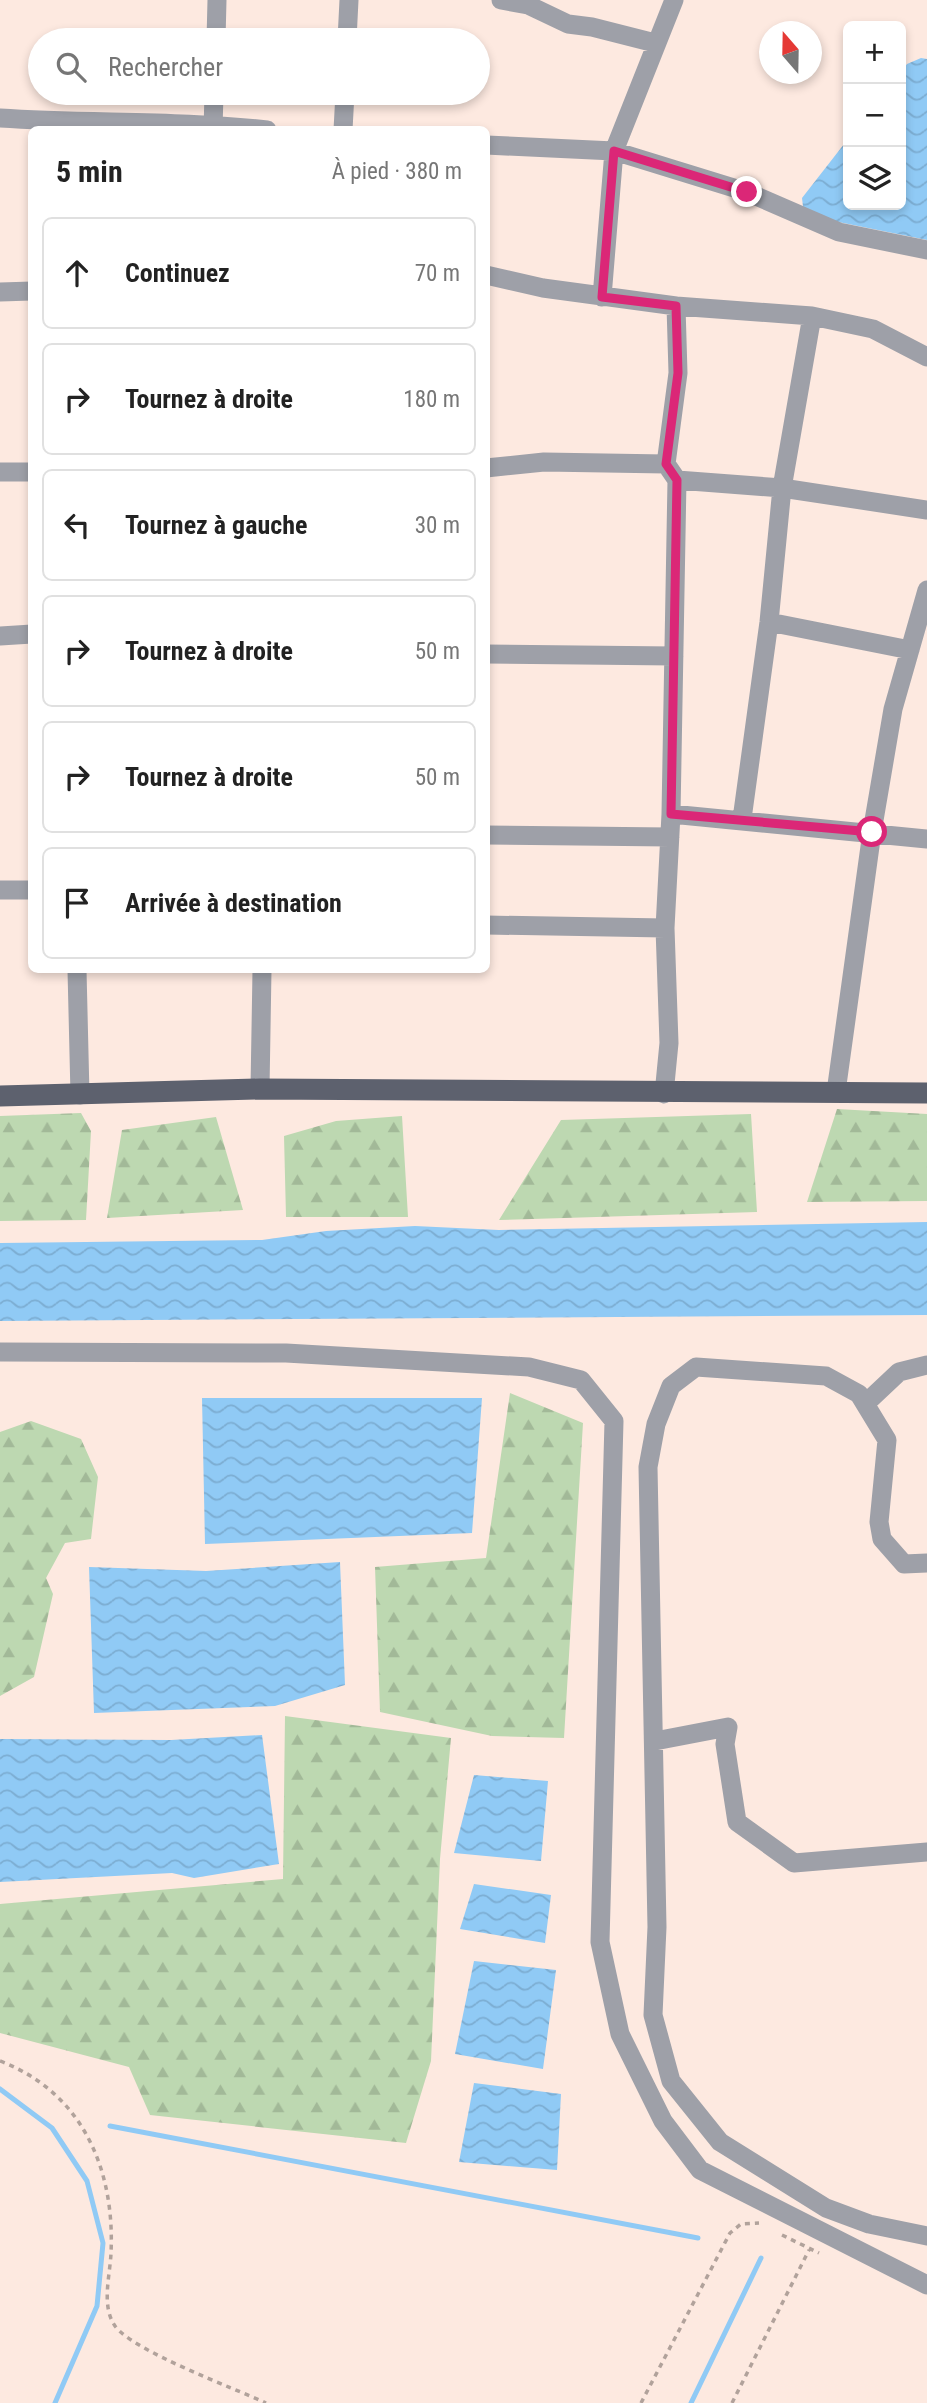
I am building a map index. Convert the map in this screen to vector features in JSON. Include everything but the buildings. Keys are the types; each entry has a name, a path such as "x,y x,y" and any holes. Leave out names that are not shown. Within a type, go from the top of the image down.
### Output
{"main road":[{"path":"0,1096 260,1089 664,1094 927,1093"}],"street":[{"path":"216,28 217,0"},
{"path":"348,28 349,0"},
{"path":"501,0 528,5 568,24 592,27 655,43"},
{"path":"602,297 614,151 674,0"},
{"path":"213,126 214,105"},
{"path":"343,126 344,105"},
{"path":"0,118 66,126"},
{"path":"490,145 614,151 747,192 839,232 927,250"},
{"path":"490,276 602,297 676,306 812,316 873,329 927,357"},
{"path":"0,292 28,291"},
{"path":"664,1094 669,1043 665,928 671,814 674,656 672,472 678,373 676,306"},
{"path":"742,819 769,622 782,488 812,316"},
{"path":"490,468 544,462 672,472 927,510"},
{"path":"0,472 28,472"},
{"path":"836,1092 872,832 893,709 927,590"},
{"path":"769,622 910,650"},
{"path":"0,636 28,634"},
{"path":"490,654 674,656"},
{"path":"671,814 927,839"},
{"path":"490,835 670,837"},
{"path":"0,890 28,890"},
{"path":"490,925 665,928"},
{"path":"78,973 80,1095"},
{"path":"260,1089 262,973"},
{"path":"0,1352 286,1353 528,1367 581,1380 614,1421 600,1942 620,2034 663,2121 700,2170 927,2285"},
{"path":"865,1404 899,1372 927,1365"},
{"path":"927,1563 904,1564 882,1539 879,1522 887,1440 859,1394 826,1376 696,1367 671,1387 656,1423 648,1467 657,1927 653,2015 671,2081 720,2142 827,2208 869,2224 927,2235"},
{"path":"654,1741 728,1727 725,1744 737,1822 794,1863 927,1852"}],"path":[{"path":"0,2061 29,2072 58,2097 79,2119 99,2161 112,2211 107,2306 115,2326 138,2344 266,2403"},
{"path":"641,2403 730,2233 741,2224 757,2222 769,2227"},
{"path":"779,2233 809,2250 822,2253"},
{"path":"733,2403 809,2250"}],"green space":[{"path":"837,1109 927,1114 927,1201 807,1202"},
{"path":"81,1113 91,1131 86,1220 0,1221 0,1116"},
{"path":"751,1114 757,1212 499,1220 561,1120"},
{"path":"402,1116 408,1217 286,1217 284,1136 336,1121"},
{"path":"216,1117 243,1210 107,1218 122,1130"},
{"path":"510,1393 583,1423 564,1738 492,1736 380,1712 375,1567 486,1558"},
{"path":"31,1421 81,1439 98,1477 91,1539 65,1543 46,1578 53,1594 34,1677 0,1696 0,1432"},
{"path":"285,1716 451,1738 440,1859 431,2061 406,2143 150,2115 129,2067 0,2033 0,1904 283,1879"}],"water":[{"path":"921,58 927,59 927,240 804,215 802,198 843,145 843,210 906,210 907,64"},
{"path":"927,1222 927,1315 0,1321 0,1243 262,1240 326,1231 415,1226 499,1230"},
{"path":"202,1398 482,1398 472,1533 205,1544"},
{"path":"340,1562 345,1685 275,1706 94,1713 89,1567 206,1571"},
{"path":"262,1735 279,1864 194,1878 172,1873 0,1882 0,1739 171,1740"},
{"path":"474,1775 548,1781 541,1861 454,1853"},
{"path":"474,1884 551,1895 545,1943 460,1929"},
{"path":"474,1961 556,1970 543,2069 455,2054"},
{"path":"474,2083 561,2094 557,2170 459,2162"}],"waterway":[{"path":"0,2089 52,2128 87,2181 103,2243 97,2306 55,2403"},
{"path":"110,2126 698,2238"},
{"path":"691,2403 761,2258"}],"route":[{"path":"747,192 614,151 602,297 676,306 678,373 666,464 677,480 671,814 872,832"}]}
